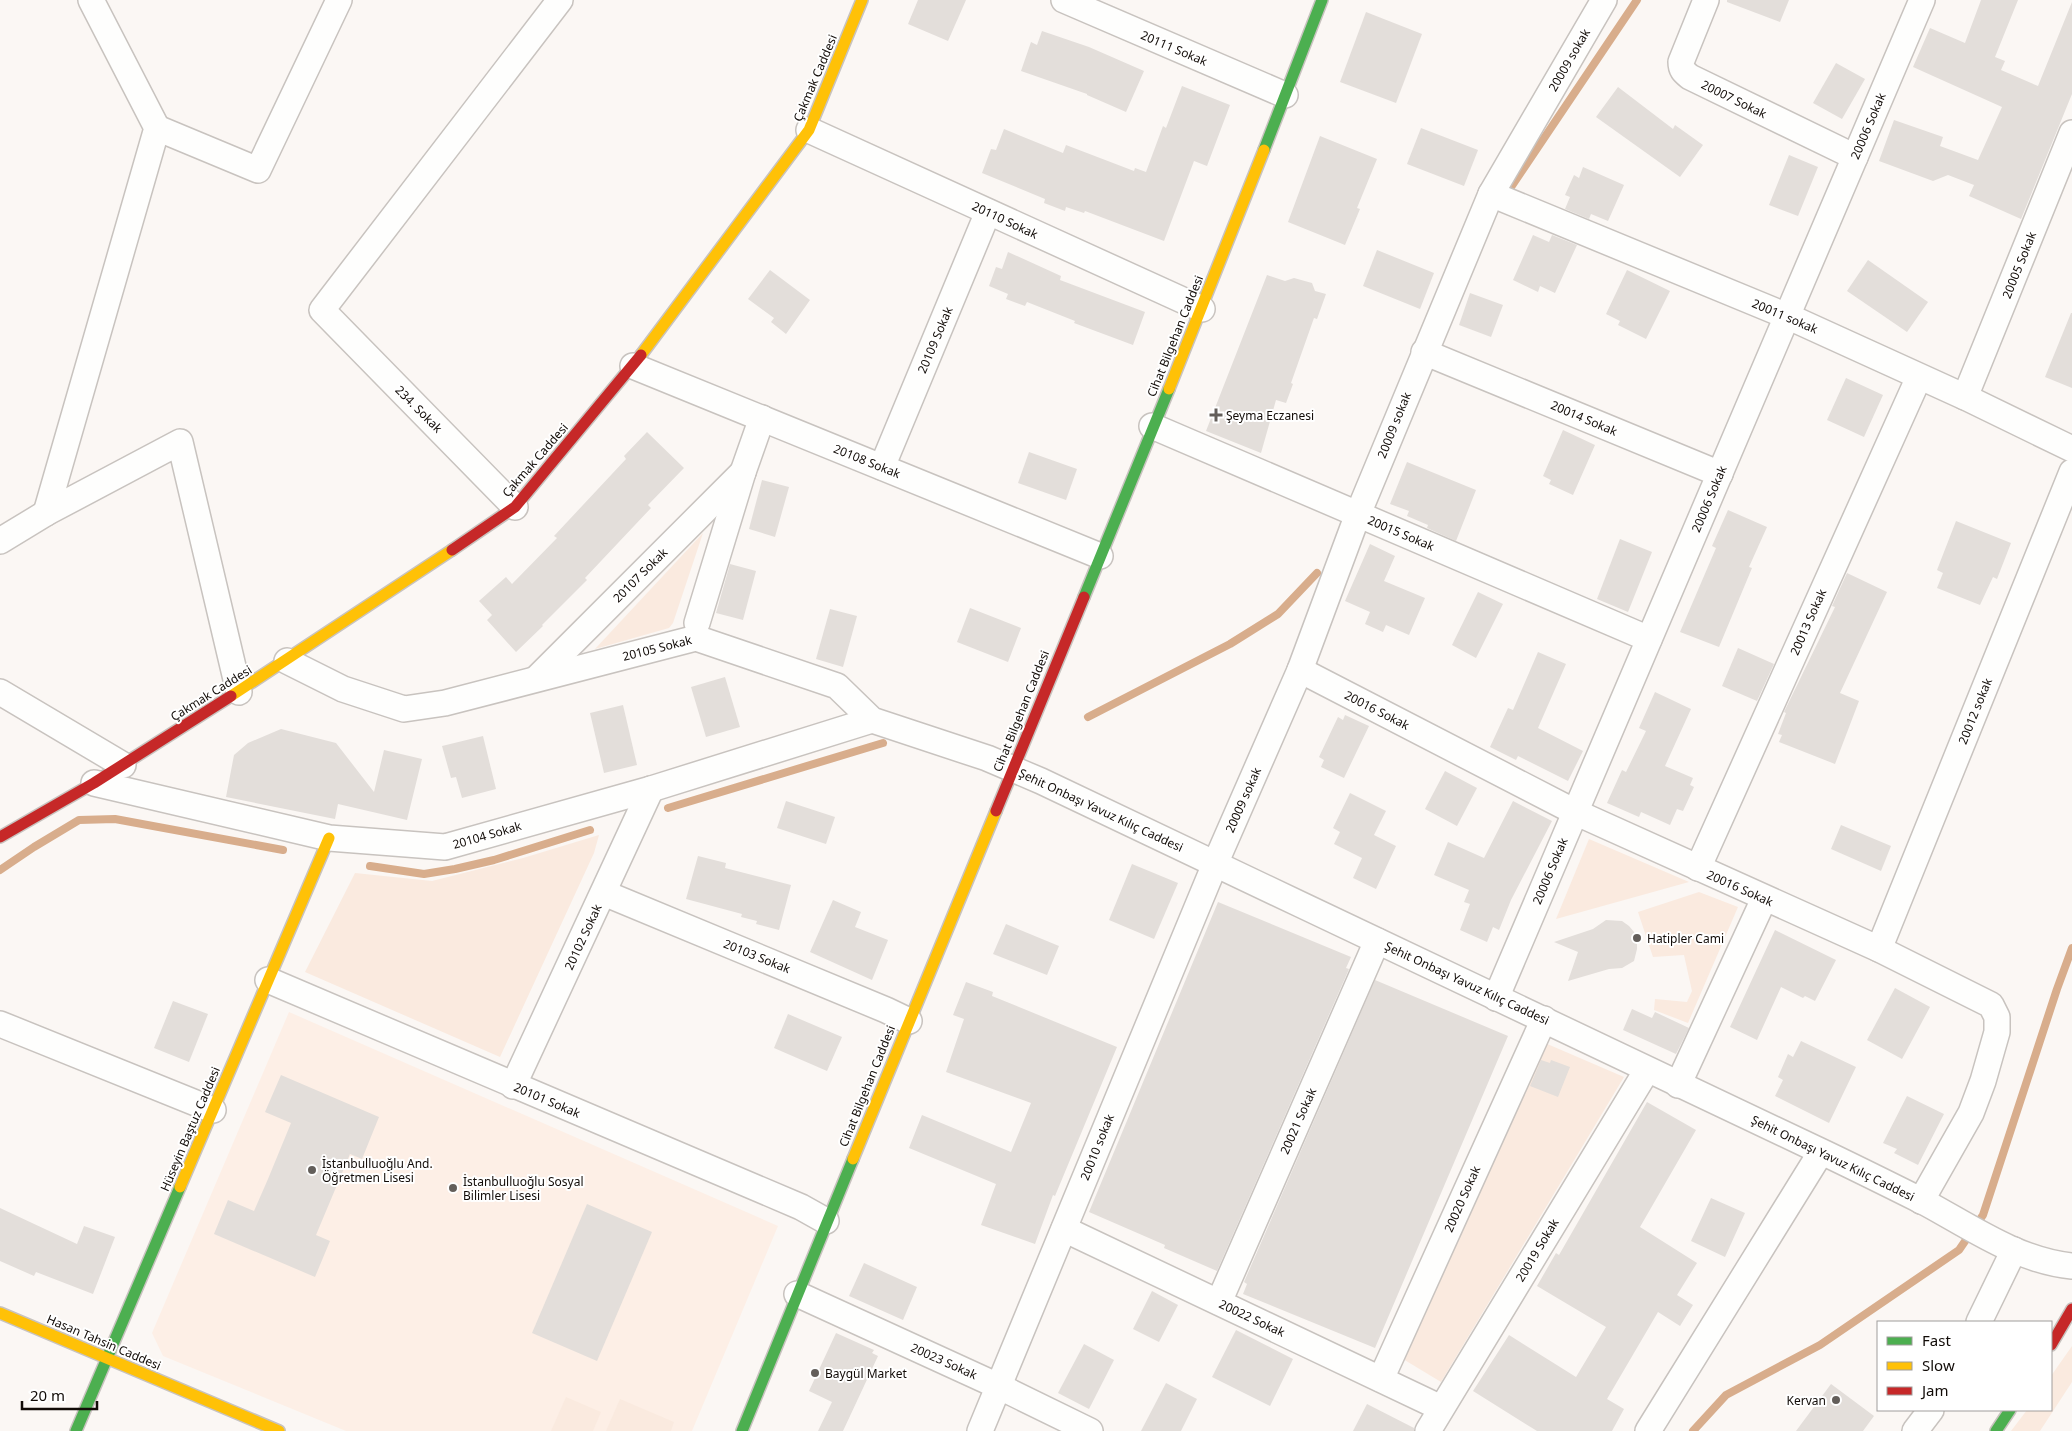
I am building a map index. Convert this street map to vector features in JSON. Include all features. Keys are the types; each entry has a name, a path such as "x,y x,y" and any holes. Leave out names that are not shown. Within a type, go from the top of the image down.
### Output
{"main road":[{"name":"Çakmak Caddesi","path":"0,837 94,783 239,692 515,507 633,366 809,130 862,0"},
{"name":"Cihat Bilgehan Caddesi","path":"742,1431 826,1221 1152,426 1202,309 1322,0"},
{"name":"Hüseyin Baştuz Caddesi","path":"76,1431 329,838"},
{"path":"2052,1343 2072,1309"},
{"name":"Hasan Tahsin Caddesi","path":"0,1312 279,1431"},
{"path":"1996,1431 2009,1411"}],"street":[{"path":"91,0 156,128 258,170 339,0"},
{"name":"234. Sokak","path":"515,507 322,310 560,0"},
{"name":"20111 Sokak","path":"1064,0 1285,95"},
{"name":"20009 sokak","path":"1215,864 1300,670 1358,514 1492,195 1604,0"},
{"name":"20007 Sokak","path":"1706,0 1681,62 1681,69 1690,77 1855,157"},
{"name":"20006 Sokak","path":"1496,998 1922,0"},
{"path":"46,513 156,128"},
{"name":"20110 Sokak","path":"809,130 1202,309"},
{"name":"20005 Sokak","path":"1965,397 2072,133"},
{"name":"20011 sokak","path":"1492,195 1787,316 1965,397 2072,449"},
{"name":"20109 Sokak","path":"882,467 988,212"},
{"name":"20014 Sokak","path":"1425,352 1720,474"},
{"name":"20108 Sokak","path":"633,366 1100,556"},
{"name":"20013 Sokak","path":"1698,868 1919,376"},
{"path":"697,623 743,472 762,418"},
{"name":"20015 Sokak","path":"1152,426 1649,639"},
{"path":"0,541 46,513 180,442 239,692"},
{"name":"20107 Sokak","path":"537,678 743,472"},
{"name":"20012 sokak","path":"1879,949 2072,472"},
{"name":"20105 Sokak","path":"287,661 342,689 404,709 445,703 696,638 837,686 872,720 987,758 1012,769"},
{"name":"20016 Sokak","path":"1300,670 1575,812 1764,899 1879,949 1992,1005 1997,1017 1994,1049 1971,1112 1921,1201"},
{"path":"0,692 123,764"},
{"name":"20104 Sokak","path":"94,783 329,838 445,847 651,788 872,720"},
{"name":"Şehit Onbaşı Yavuz Kılıç Caddesi","path":"1012,769 1377,941 1455,980 1544,1019 1921,1201 2009,1247 2050,1264 2072,1266"},
{"name":"20102 Sokak","path":"512,1086 604,893 651,788"},
{"name":"20010 sokak","path":"980,1431 1215,864"},
{"name":"20103 Sokak","path":"604,893 909,1021"},
{"path":"1678,1085 1764,899"},
{"name":"20021 Sokak","path":"1219,1302 1377,941"},
{"name":"20101 Sokak","path":"268,980 512,1086 801,1207 826,1221"},
{"name":"20020 Sokak","path":"1381,1379 1544,1019"},
{"path":"0,1024 213,1110"},
{"name":"20019 Sokak","path":"1428,1431 1647,1070"},
{"path":"1648,1431 1821,1152"},
{"name":"20022 Sokak","path":"1064,1229 1441,1408"},
{"path":"1979,1321 2009,1247"},
{"name":"20023 Sokak","path":"797,1294 998,1386 1090,1431"},
{"path":"1915,1431 1930,1411"}],"shaded area":[{"path":"703,533 673,623 669,628 595,649"},
{"path":"599,835 594,853 500,1057 305,972 355,873 432,881 523,858"},
{"path":"1589,839 1689,882 1556,919"},
{"path":"1699,892 1738,907 1688,1023 1654,1010 1655,999 1687,1002 1692,991 1684,955 1653,957 1638,912"},
{"name":"İstanbulluoğlu Sosyal Bilimler Lisesi","path":"289,1012 778,1226 692,1431 346,1431 163,1356 152,1333"},
{"path":"1545,1043 1624,1077 1441,1382 1403,1359"},
{"path":"2072,1346 2072,1382 2040,1431 2011,1431 2026,1411 2052,1411 2052,1375"},
{"path":"566,1397 601,1412 593,1431 551,1431"},
{"path":"620,1399 674,1422 671,1431 606,1431"}],"building":[{"path":"918,0 966,0 948,41 908,24"},
{"path":"1727,0 1789,0 1780,22 1727,2"},
{"path":"1981,0 2018,0 1995,57 2005,61 2001,70 2038,86 2072,2 2072,94 2021,219 1969,196 1974,185 1948,175 1933,181 1879,161 1894,120 1943,137 1940,146 1978,160 2002,107 1913,67 1930,28 1965,43"},
{"path":"1366,12 1422,34 1396,103 1340,82"},
{"path":"1042,31 1089,47 1144,71 1126,112 1087,94 1021,71 1031,42 1037,45"},
{"path":"1836,63 1865,79 1842,119 1813,103"},
{"path":"1182,86 1230,105 1207,166 1194,161 1164,241 1085,211 1084,213 1066,207 1065,211 1044,203 1045,199 982,173 991,149 996,150 1004,129 1063,153 1066,145 1134,171 1135,168 1146,172 1163,126 1166,128"},
{"path":"1618,87 1673,129 1675,125 1703,145 1680,177 1596,117"},
{"path":"1421,128 1478,150 1464,186 1407,164"},
{"path":"1320,136 1377,159 1357,208 1360,209 1345,245 1288,222"},
{"path":"1789,155 1818,167 1798,216 1769,205"},
{"path":"1583,167 1624,185 1608,221 1591,214 1589,219 1565,209 1570,197 1565,195 1574,175 1579,178"},
{"path":"1533,235 1549,242 1552,235 1577,245 1555,293 1540,286 1538,292 1513,280"},
{"path":"1377,250 1434,273 1420,309 1363,286"},
{"path":"1008,252 1061,276 1060,280 1145,312 1133,345 1074,323 1075,321 1027,302 1025,306 1006,299 1008,294 989,286 996,267 1002,269"},
{"path":"1868,260 1928,302 1907,332 1847,291"},
{"path":"770,270 810,300 786,334 771,322 774,318 748,299"},
{"path":"1627,270 1670,291 1646,339 1618,325 1620,321 1606,314"},
{"path":"1267,275 1285,281 1294,278 1312,283 1315,291 1326,294 1317,319 1314,318 1291,383 1293,384 1286,403 1276,400 1261,453 1206,431"},
{"path":"1470,293 1503,305 1491,337 1459,325"},
{"path":"2072,313 2072,388 2045,377"},
{"path":"1846,378 1883,395 1864,437 1827,420"},
{"path":"1563,430 1595,445 1573,495 1549,484 1551,480 1543,476"},
{"path":"647,432 684,468 648,505 651,508 585,578 587,580 516,652 487,620 492,615 479,601 506,577 512,584 557,538 554,536 626,459 624,456"},
{"path":"1029,452 1077,469 1066,500 1018,483"},
{"path":"1407,462 1476,490 1456,541 1427,528 1428,525 1407,516 1409,511 1390,504"},
{"path":"762,480 789,487 775,537 749,529"},
{"path":"1728,510 1767,527 1749,567 1752,568 1719,647 1680,632 1716,548 1712,546"},
{"path":"1956,521 2011,543 1997,579 1993,577 1980,605 1937,588 1943,573 1937,570"},
{"path":"1620,539 1652,552 1628,612 1597,599"},
{"path":"1370,544 1395,556 1384,581 1425,598 1409,635 1386,625 1383,632 1365,624 1370,612 1345,601"},
{"path":"730,564 756,571 743,620 716,613"},
{"path":"1847,573 1887,592 1840,693 1859,701 1835,764 1779,742 1782,735 1778,734 1786,713 1784,712 1835,607 1832,606"},
{"path":"1478,592 1503,604 1476,658 1452,645"},
{"path":"970,608 1021,628 1008,662 957,642"},
{"path":"830,609 857,616 843,667 816,659"},
{"path":"1738,648 1774,664 1757,701 1722,686"},
{"path":"1538,652 1566,664 1538,728 1583,751 1568,781 1518,756 1516,760 1490,747 1508,708 1513,710"},
{"path":"725,677 740,727 706,737 691,687"},
{"path":"1655,692 1691,709 1665,766 1693,778 1690,785 1694,787 1683,811 1677,809 1670,825 1641,812 1639,817 1607,803 1622,770 1626,772 1646,731 1639,728"},
{"path":"623,705 637,765 604,773 590,713"},
{"path":"1345,715 1369,726 1344,778 1321,767 1324,760 1319,757 1338,717 1343,720"},
{"path":"281,729 336,743 374,792 384,750 422,759 407,820 338,804 335,819 226,797 234,755 248,743"},
{"path":"483,736 496,789 462,798 456,777 451,778 442,746"},
{"path":"1445,771 1477,788 1457,826 1425,809"},
{"path":"1350,793 1386,811 1374,835 1396,846 1376,889 1353,878 1362,858 1334,844 1340,832 1333,828"},
{"path":"786,801 835,817 826,844 777,828"},
{"path":"1513,801 1552,821 1511,900 1499,930 1493,927 1487,942 1460,930 1470,904 1464,902 1469,890 1434,875 1448,842 1484,858"},
{"path":"1841,825 1891,846 1881,871 1831,849"},
{"path":"698,856 726,863 725,868 791,885 779,930 756,924 757,921 741,917 742,914 686,899"},
{"path":"1132,864 1178,883 1154,939 1109,920"},
{"path":"833,900 861,912 855,927 888,940 872,980 810,952"},
{"path":"1218,902 1351,957 1346,968 1349,969 1217,1271 1164,1248 1165,1245 1089,1212"},
{"path":"1606,920 1622,921 1634,932 1637,940 1637,949 1634,961 1622,968 1609,969 1568,981 1578,952 1554,942 1593,929"},
{"path":"1006,924 1059,946 1047,975 993,954"},
{"path":"1775,930 1836,960 1815,1001 1805,996 1803,998 1781,987 1757,1040 1730,1027"},
{"path":"1375,980 1508,1036 1375,1348 1243,1294 1247,1284 1244,1282"},
{"path":"966,982 993,992 992,996 1117,1047 1055,1196 1053,1195 1035,1244 981,1225 996,1184 909,1148 922,1115 1011,1152 1031,1103 946,1072 964,1019 953,1015"},
{"path":"1895,988 1930,1007 1902,1059 1867,1040"},
{"path":"173,1001 208,1014 189,1062 154,1048"},
{"path":"1632,1009 1652,1018 1655,1012 1689,1028 1676,1054 1623,1030"},
{"path":"788,1014 842,1037 827,1071 774,1048"},
{"path":"1801,1041 1856,1067 1829,1123 1775,1096 1783,1080 1778,1077 1788,1054 1793,1057"},
{"path":"1541,1060 1550,1063 1551,1060 1570,1067 1558,1097 1530,1086"},
{"name":"İstanbulluoğlu And. Öğretmen Lisesi","path":"281,1075 379,1117 362,1159 350,1154 316,1235 330,1241 315,1277 214,1234 228,1200 254,1211 268,1179 291,1123 265,1112"},
{"path":"1907,1096 1944,1114 1918,1165 1894,1153 1897,1149 1883,1143"},
{"path":"1647,1102 1696,1130 1640,1227 1697,1263 1677,1295 1693,1305 1680,1326 1658,1312 1607,1399 1624,1409 1612,1431 1537,1431 1473,1391 1509,1335 1576,1377 1606,1327 1537,1286 1556,1253 1559,1255"},
{"path":"1711,1198 1745,1213 1725,1257 1691,1241"},
{"name":"İstanbulluoğlu Sosyal Bilimler Lisesi","path":"587,1204 652,1232 597,1361 532,1333"},
{"path":"0,1208 77,1244 84,1226 115,1237 93,1294 36,1272 34,1276 0,1261"},
{"path":"864,1263 917,1287 903,1320 849,1296"},
{"path":"1152,1291 1178,1305 1159,1342 1133,1329"},
{"path":"1236,1330 1293,1359 1270,1406 1212,1377"},
{"path":"836,1333 874,1350 872,1353 878,1356 843,1431 818,1431 832,1402 809,1391"},
{"path":"1084,1344 1114,1360 1089,1409 1058,1393"},
{"path":"1166,1383 1197,1399 1181,1431 1141,1431"},
{"name":"Kervan","path":"1831,1384 1874,1416 1863,1431 1796,1431"},
{"path":"1367,1404 1414,1428 1414,1431 1353,1431"}],"waterway":[{"path":"1505,196 1637,0"},
{"path":"1088,717 1230,644 1278,614 1317,573"},
{"path":"668,808 883,743"},
{"path":"0,870 79,820 115,819 283,850"},
{"path":"370,866 424,874 455,869 494,860 590,830"},
{"path":"1693,1431 1726,1395 1820,1345 1959,1250 1983,1215 2072,948"}],"traffic: fast":[{"path":"1264,150 1322,0"},
{"path":"1084,597 1169,389"},
{"path":"742,1431 853,1159"},
{"path":"76,1431 180,1187"},
{"path":"1996,1431 2009,1411"}],"traffic: slow":[{"path":"641,355 809,130 862,0"},
{"path":"1169,389 1264,150"},
{"path":"231,696 452,550"},
{"path":"853,1159 996,811"},
{"path":"180,1187 329,838"},
{"path":"0,1313 279,1431"}],"traffic: jam":[{"path":"452,550 515,507 641,355"},
{"path":"996,811 1084,597"},
{"path":"0,837 94,783 231,696"},
{"path":"2052,1343 2072,1309"}],"place":[{"name":"Şeyma Eczanesi","path":"1216,415"},
{"name":"Hatipler Cami","path":"1637,938"},
{"name":"İstanbulluoğlu And. Öğretmen Lisesi","path":"312,1170"},
{"name":"İstanbulluoğlu Sosyal Bilimler Lisesi","path":"453,1188"},
{"name":"Baygül Market","path":"815,1373"},
{"name":"Kervan","path":"1836,1400"}]}
